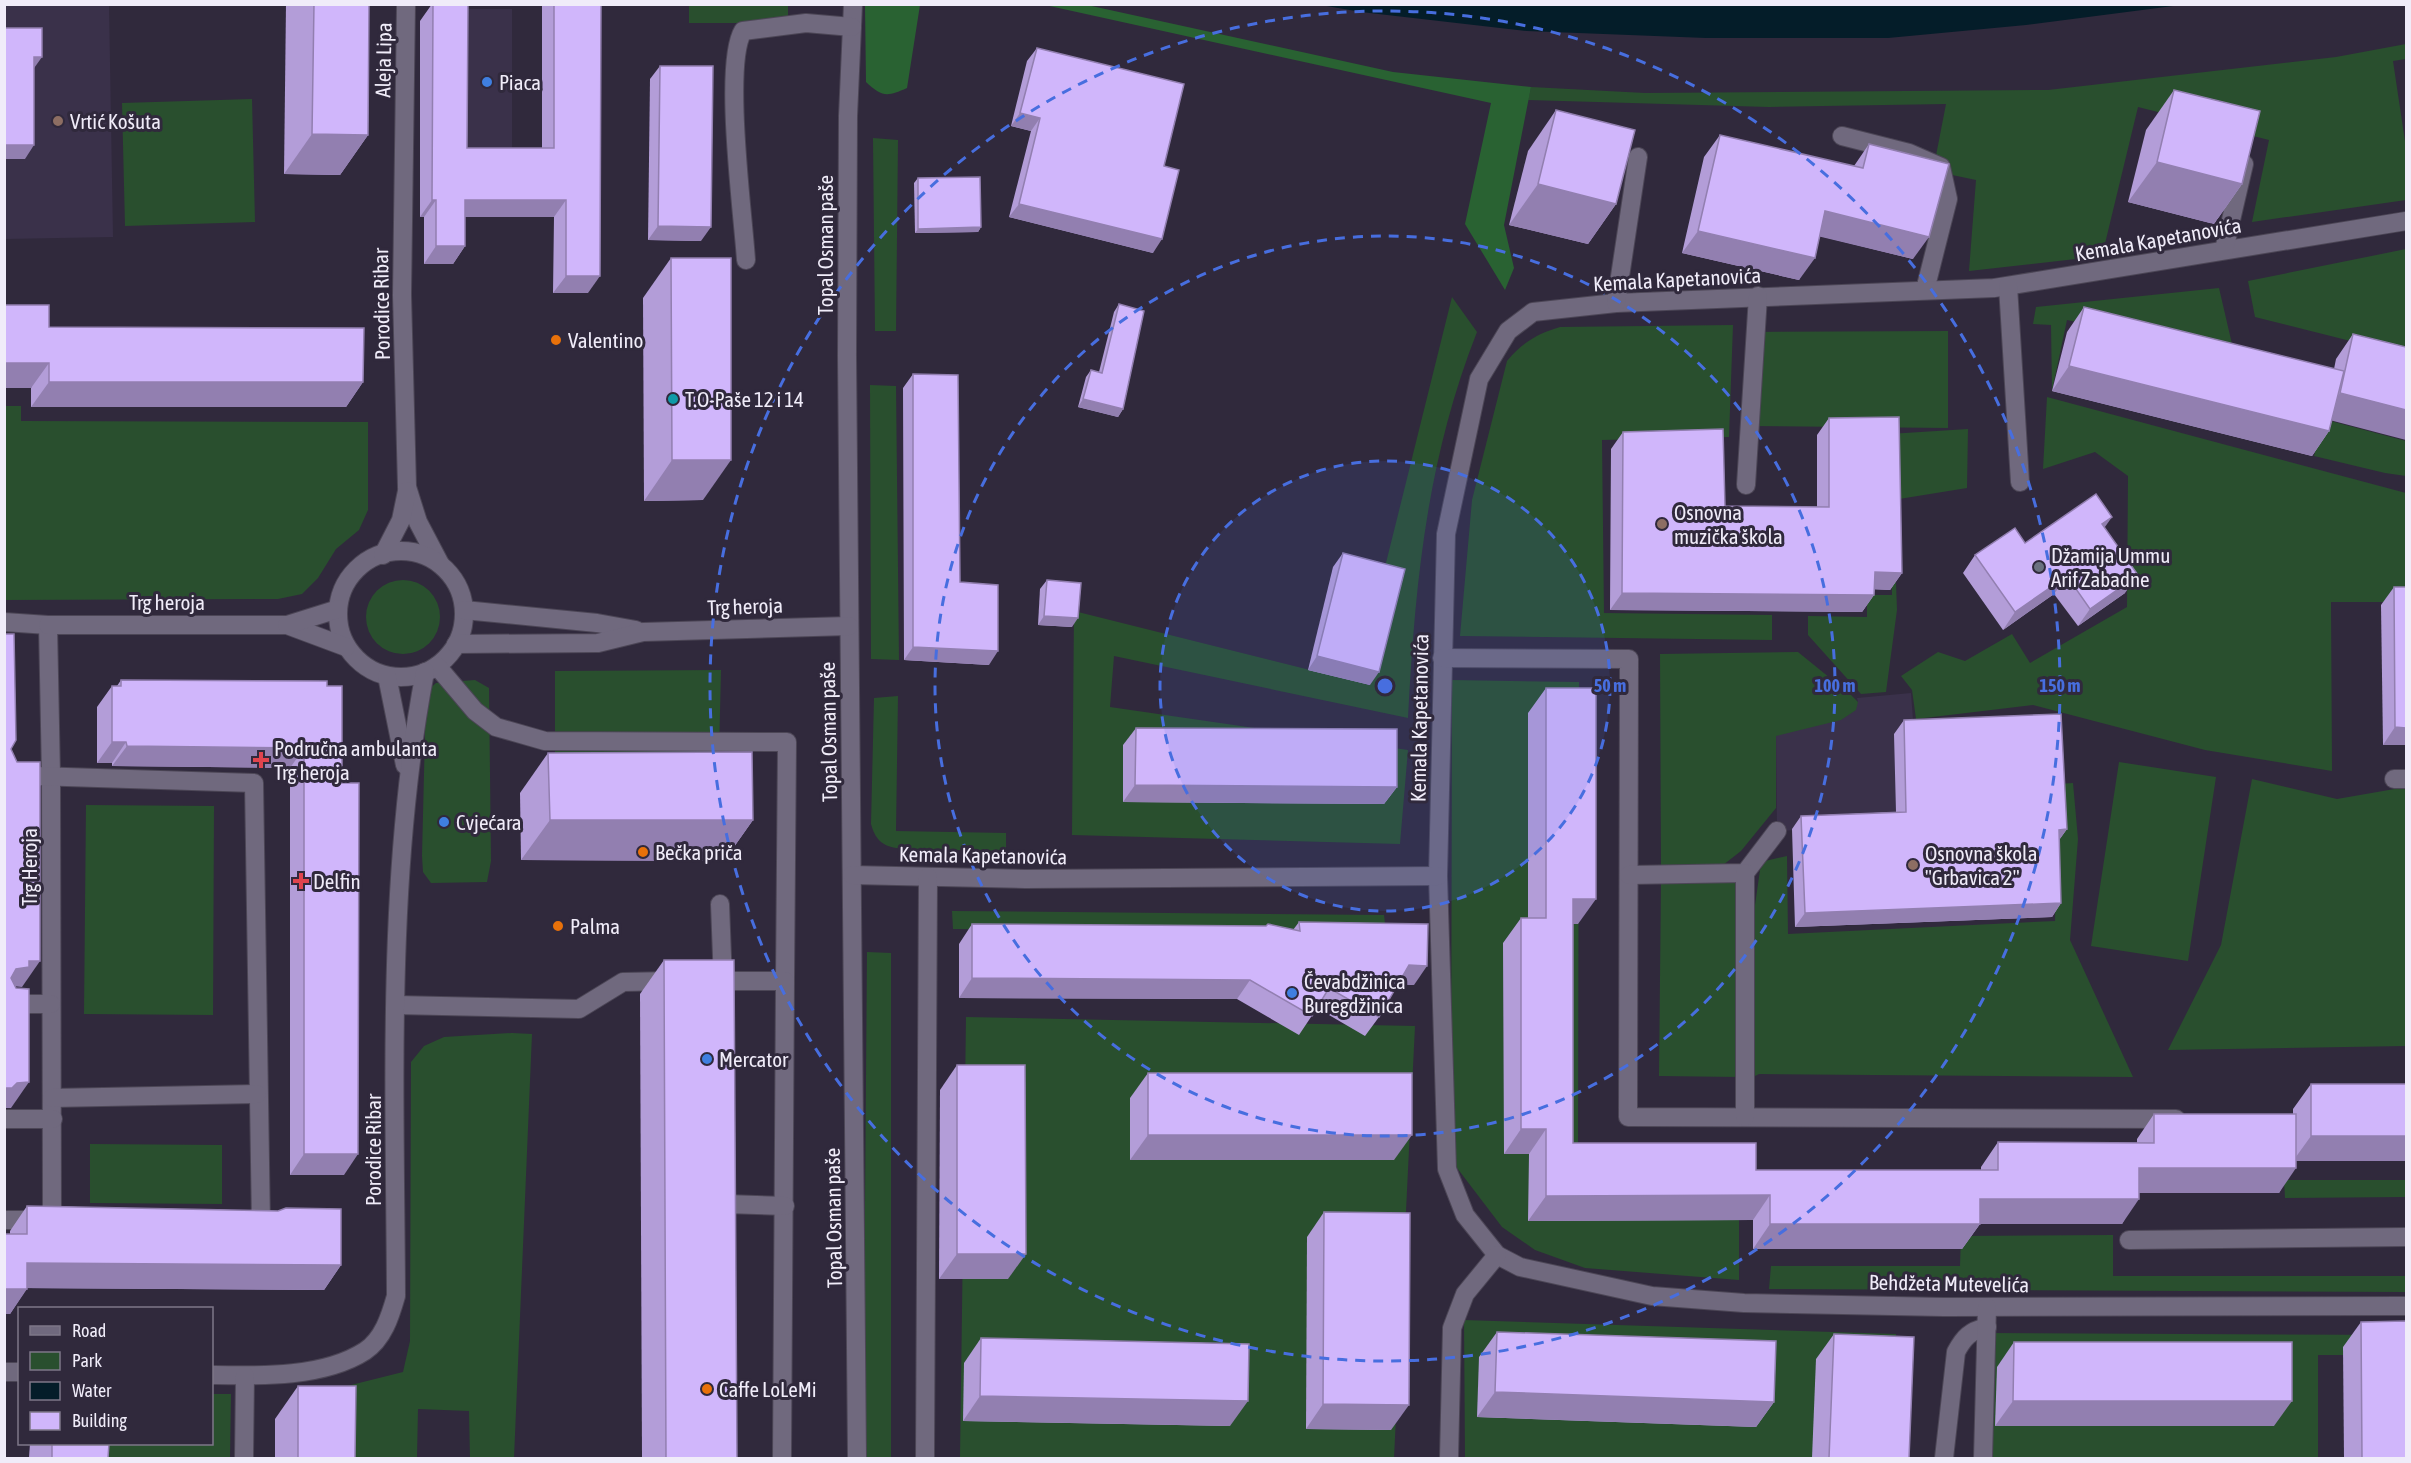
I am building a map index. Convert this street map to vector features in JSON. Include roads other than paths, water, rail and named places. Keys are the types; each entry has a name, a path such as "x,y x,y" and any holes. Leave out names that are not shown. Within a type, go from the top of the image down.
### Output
{"street":[{"name":"Aleja Lipa","path":"404,117 406,4"},
{"name":"Topal Osman paše","path":"853,4 848,116 847,356 857,1458"},
{"path":"746,260 733,78 737,41 743,31 795,24 852,27"},
{"name":"Porodice Ribar","path":"383,555 401,520 408,491 402,295 404,117"},
{"path":"1842,136 1909,153 1941,167 1948,199 1925,290"},
{"path":"1616,303 1638,157"},
{"path":"2224,250 2245,162"},
{"name":"Kemala Kapetanovića","path":"1497,1255 1465,1215 1447,1169 1438,876 1446,534 1479,379 1508,331 1533,312 1616,303 2008,286 2406,221"},
{"path":"2008,286 2020,482"},
{"path":"1746,485 1758,296"},
{"name":"Porodice Ribar","path":"408,491 418,522 440,564"},
{"path":"401,552 417,554 440,564 454,581 464,610 462,627 456,644 431,669 413,676 387,676 360,662 346,647 340,630 338,609 346,584 356,570 369,560 401,552"},
{"name":"Trg heroja","path":"4,622 48,625 287,626 338,609"},
{"name":"Trg heroja","path":"464,610 597,623 643,632"},
{"name":"Trg Heroja","path":"48,625 51,776 52,1220"},
{"name":"Trg heroja","path":"287,626 346,647"},
{"name":"Trg heroja","path":"456,644 598,643 643,632 849,626"},
{"path":"1442,658 1629,659 1628,1116 2189,1119"},
{"name":"Porodice Ribar","path":"213,1375 245,1376 309,1370 342,1362 366,1351 379,1337 390,1318 396,1296 396,1005 408,782 431,669"},
{"path":"431,669 496,727 545,741 787,742 782,1458"},
{"name":"Porodice Ribar","path":"387,676 408,782"},
{"path":"4,775 254,783 257,1094 261,1225 238,1225"},
{"path":"1745,1117 1745,873 1777,831"},
{"path":"1629,875 1745,873"},
{"name":"Kemala Kapetanovića","path":"852,875 1036,879 1438,876"},
{"path":"925,1458 928,877"},
{"path":"720,904 723,1004"},
{"path":"396,1005 579,1009 623,982 785,981"},
{"path":"4,1004 51,1004"},
{"path":"52,1098 257,1094"},
{"path":"4,1119 53,1119"},
{"path":"726,1227 726,1198 785,1206"},
{"path":"4,1220 75,1221"},
{"path":"2129,1240 2406,1237"},
{"path":"1449,1458 1452,1328 1465,1294 1497,1255"},
{"name":"Behdžeta Mutevelića","path":"1497,1255 1520,1268 1652,1296 1744,1303 1987,1307 2406,1306"},
{"path":"1983,1458 1987,1307"},
{"path":"1944,1458 1956,1352 1963,1338 1973,1330 1987,1327"},
{"path":"244,1458 245,1376"}],"water":[{"path":"1321,5 2181,5 2026,25 1888,38 1706,38 1527,31 1361,12"}],"place":[{"name":"Piaca","path":"487,82"},
{"name":"Vrtić Košuta","path":"58,121"},
{"name":"Valentino","path":"556,340"},
{"name":"T.O-Paše 12 i 14","path":"673,399"},
{"name":"Osnovna muzička škola","path":"1662,524"},
{"name":"Džamija Ummu Arif Zabadne","path":"2039,567"},
{"name":"Područna ambulanta Trg heroja","path":"261,760"},
{"name":"Cvjećara","path":"444,822"},
{"name":"Bečka priča","path":"643,852"},
{"name":"Osnovna škola \"Grbavica 2\"","path":"1913,865"},
{"name":"Delfin","path":"301,881"},
{"name":"Palma","path":"558,926"},
{"name":"Čevabdžinica Buregdžinica","path":"1292,993"},
{"name":"Mercator","path":"707,1059"},
{"name":"Caffe LoLeMi","path":"707,1389"}]}
